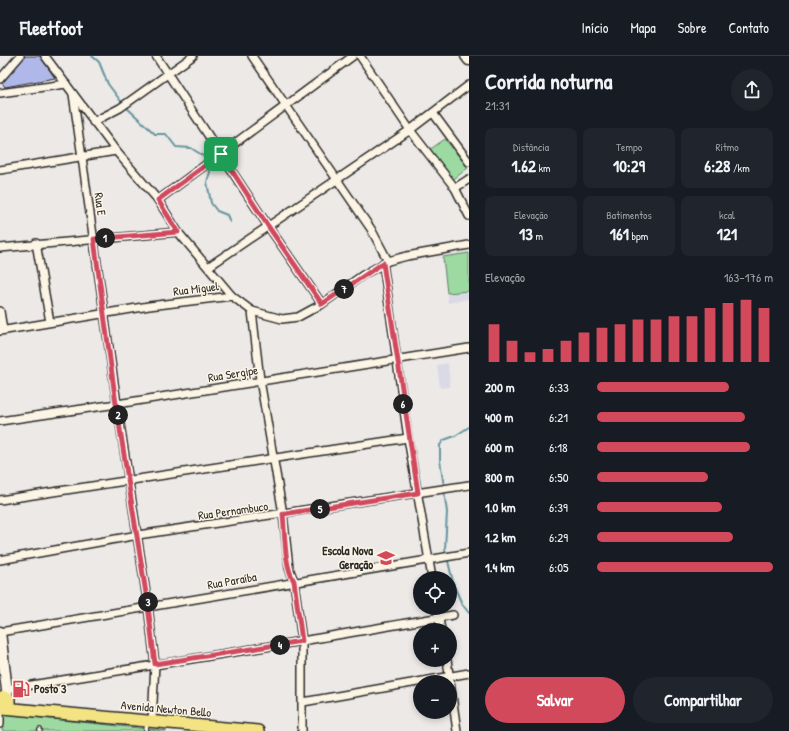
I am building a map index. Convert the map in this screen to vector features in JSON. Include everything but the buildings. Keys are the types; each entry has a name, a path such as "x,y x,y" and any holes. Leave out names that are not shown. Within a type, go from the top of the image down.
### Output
{"main road":[{"name":"Avenida Newton Bello","path":"3,701 72,714 148,724 258,731"}],"street":[{"path":"0,79 20,56"},
{"path":"45,56 93,122 158,200 178,232 232,296"},
{"path":"156,56 268,226 322,304"},
{"path":"93,122 120,108 193,56"},
{"path":"252,56 288,105 371,229 385,262 408,438 431,571"},
{"path":"158,200 204,168 353,56"},
{"path":"360,56 410,130 455,188 469,216"},
{"path":"466,56 469,60"},
{"path":"0,94 66,84"},
{"path":"208,267 410,130 469,85"},
{"name":"Rua E","path":"73,94 105,314 116,404 138,536 155,664 148,724"},
{"path":"433,113 469,162"},
{"path":"0,170 116,151"},
{"path":"455,188 469,179"},
{"path":"0,248 36,243 178,232"},
{"path":"36,243 50,322"},
{"name":"Rua Miguel","path":"2,330 149,306 232,296 252,311 282,319 291,318 307,314 385,262 407,256 469,245"},
{"path":"0,311 2,330"},
{"path":"252,311 260,380 283,514 289,568 294,581 302,641 302,731"},
{"name":"Rua Sergipe","path":"0,421 469,348"},
{"path":"0,500 129,482 408,438"},
{"name":"Rua Pernambuco","path":"0,560 138,536 469,485"},
{"name":"Rua Paraíba","path":"0,632 294,581 469,553"},
{"path":"3,701 155,664 453,615"},
{"path":"439,617 440,623"},
{"path":"0,632 3,701 0,724"},
{"path":"457,675 469,674"},
{"path":"303,702 413,683"},
{"path":"455,719 457,731"}],"shaded area":[{"path":"469,252 469,299 448,303 442,256"},
{"path":"448,363 450,387 440,388 437,365"}],"green space":[{"path":"445,139 468,168 451,181 429,150"},
{"path":"469,253 469,291 447,293 443,257"},
{"path":"3,714 167,731 2,731"}],"waterway":[{"path":"92,56 99,62 108,84 123,104"},
{"path":"126,107 155,134 166,134 176,147 191,148 205,157 210,172 207,182 211,203 217,211 227,215 230,222"},
{"path":"444,486 440,461 440,445 444,440 455,436 469,427"},
{"path":"444,491 447,512 445,549 454,586 462,604 469,613"}],"place":[{"name":"Escola Nova Geração","path":"386,558"},
{"name":"Posto 3","path":"21,689"}],"route":[{"path":"221,154 268,226 322,304 383,263 386,289 394,330 408,438 418,493 283,514 286,551 291,576 294,581 302,641 155,664 138,536 116,404 94,239 178,232 158,200 204,168 221,154"}]}
